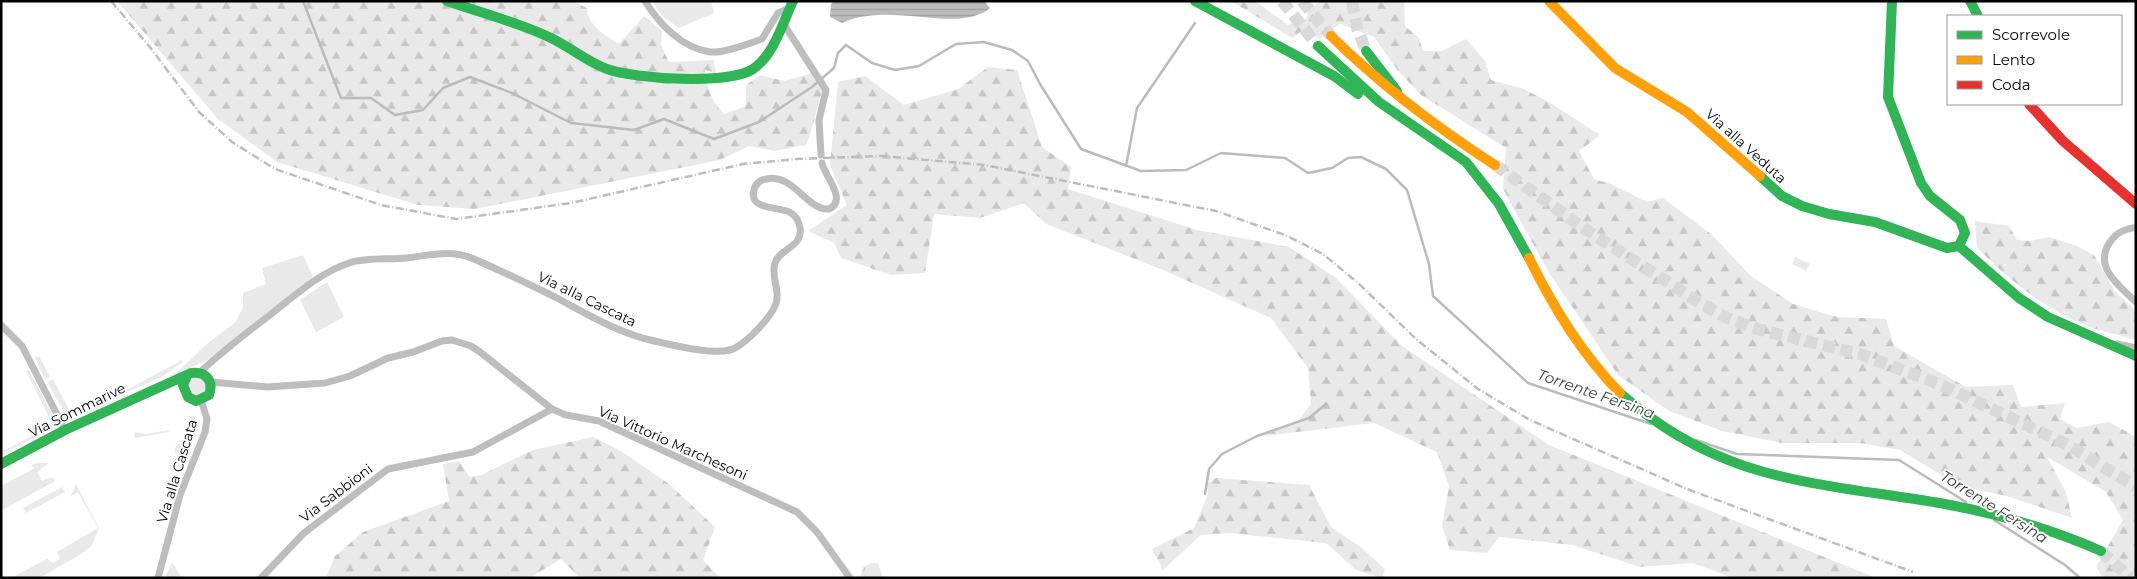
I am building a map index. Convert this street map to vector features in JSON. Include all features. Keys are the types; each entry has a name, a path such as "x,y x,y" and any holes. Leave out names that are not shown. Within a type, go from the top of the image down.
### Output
{"main road":[{"path":"447,1 531,30 552,39 584,59 608,70 636,76 726,78 745,74 761,62 794,1"},
{"path":"1196,1 1334,76 1374,104 1388,110 1452,151 1473,169 1509,217 1554,307 1577,345 1615,387 1653,419 1710,454 1764,475 1790,481 1913,499 2012,518 2056,532 2101,551"},
{"name":"Via alla Veduta","path":"1549,1 1615,68 1686,112 1708,129 1782,196 1802,206 1829,214 1875,222 1947,248 1959,246"},
{"path":"1892,1 1888,97 1921,183 1930,196 1960,220 1965,233 1959,246 2026,303 2048,317 2136,356"},
{"path":"1970,1 1977,15"},
{"path":"1331,36 1373,78 1426,120 1495,165"},
{"path":"1318,46 1388,110"},
{"path":"1366,51 1376,66 1397,88 1399,98"},
{"path":"2030,105 2063,141 2136,204"},
{"path":"166,385 185,394 192,400 201,400 209,395 211,382 200,372 187,376 183,385 185,394"},
{"name":"Via Sommarive","path":"1,464 66,430 187,376"}],"street":[{"path":"645,1 662,26 687,44 708,51 722,50 762,39 778,13 785,10 788,12"},
{"name":"Via alla Cascata","path":"200,372 302,289 344,265 362,261 401,259 449,252 472,258 638,338 699,349 730,350 748,339 774,308 777,298 774,264 780,255 796,242 800,233 800,226 795,216 788,211 758,203 753,194 754,188 760,181 765,179 784,182 795,187 817,207 829,210 836,205 838,198 821,159 819,120 826,93 824,85 783,23"},
{"path":"2134,228 2116,234 2105,249 2104,263 2112,280 2136,302"},
{"path":"1,325 22,346 66,430"},
{"name":"Via Vittorio Marchesoni","path":"211,382 267,387 326,383 350,376 388,358 452,340 471,346 480,352 552,409 566,415 599,421 797,512 816,532 850,578"},
{"path":"2102,342 2136,348"},
{"name":"Via alla Cascata","path":"158,578 180,495 205,432 207,419 201,400"},
{"name":"Via Sabbioni","path":"261,578 304,533 388,469 473,452 552,409"}],"green space":[{"path":"117,1 573,1 587,8 590,20 594,25 619,44 644,16 662,31 661,45 669,62 714,60 716,73 705,70 706,77 713,99 724,114 746,106 746,85 760,75 784,81 812,73 823,90 806,145 774,151 749,146 720,160 475,209 418,205 277,162 218,119"},
{"path":"652,1 711,1 714,13 679,28 662,16"},
{"path":"1231,1 1255,1 1288,25 1307,18 1308,9 1321,1 1404,1 1405,26 1419,38 1423,51 1442,51 1466,39 1485,61 1491,80 1524,89 1549,102 1600,135 1579,151 1594,179 1611,184 1647,202 1663,198 1711,234 1751,276 1793,304 1837,317 1886,319 1894,346 1966,387 2013,385 2021,407 2065,403 2060,419 2077,428 2109,422 2136,437 2136,578 2103,578 2096,567 2123,520 2106,492 2047,457 2066,492 2072,518 2007,496 1961,487 1900,450 1860,443 1782,443 1722,431 1669,411 1618,375 1548,271 1503,189 1506,148 1421,95 1398,71 1374,37 1340,24 1319,39 1309,26 1292,38"},
{"path":"988,67 1017,70 1042,147 1071,167 1068,189 1197,230 1289,247 1336,278 1402,346 1549,445 1876,578 1733,578 1693,563 1640,567 1572,545 1499,537 1487,553 1450,550 1442,526 1449,486 1437,452 1374,423 1263,436 1299,420 1311,404 1308,368 1271,318 1163,270 1046,224 1024,203 980,218 934,214 925,273 891,275 841,258 834,243 808,231 847,205 830,165 838,82 865,76 904,105 958,89"},
{"path":"1975,221 2009,226 2017,240 2030,241 2049,237 2077,246 2094,255 2114,290 2136,311 2136,340 2087,326 2056,311 2028,293 1977,248"},
{"path":"303,255 313,277 209,359 173,376 208,343 236,322 243,307 243,293 266,284 262,268"},
{"path":"1795,257 1810,264 1806,271 1792,264"},
{"path":"327,282 344,317 316,332 300,300"},
{"path":"39,356 50,377 45,379 35,358"},
{"path":"182,360 183,362 160,378 112,398"},
{"path":"29,370 52,414 53,420 51,421 26,371"},
{"path":"199,376 206,382 206,392 200,396 190,394 187,382"},
{"path":"53,379 71,413 66,415 47,382"},
{"path":"192,415 194,427 189,443 175,453 175,448 186,433"},
{"path":"53,425 51,429 1,455 1,452"},
{"path":"168,430 169,432 135,438 134,432 146,434"},
{"path":"593,437 621,451 669,484 715,527 703,560 720,578 580,578 561,559 529,578 326,578 335,556 363,532 449,501 443,464 459,461 470,477 481,475 533,450"},
{"path":"49,463 37,472 42,481 52,477 55,481 1,511 1,486 35,468 31,465"},
{"path":"1216,478 1309,485 1331,527 1362,548 1385,569 1382,578 1356,570 1326,543 1229,533 1201,535 1163,570 1152,549 1194,528 1208,494 1208,483"},
{"path":"76,484 99,528 91,547 39,578 11,578 47,559 53,563 60,559 57,552 98,528 78,492 71,496"},
{"path":"62,487 65,492 26,513 23,508"},
{"path":"172,562 182,578 165,578"},
{"path":"872,563 878,563 883,578 860,578 863,567"}],"shaded area":[{"path":"834,1 984,1 990,8 976,15 960,18 942,19 881,15 861,17 842,23 830,17 831,4"}],"waterway":[{"name":"Torrente Fersina","path":"303,1 341,98 371,98 395,115 423,110 443,88 470,77 512,93 571,123 634,130 664,119 714,139 759,122 812,87 834,68 838,53 846,45 872,63 895,70 919,66 956,44 984,42 1012,50 1028,61 1040,84 1081,149 1141,171 1186,170 1221,153 1285,158 1308,173 1332,168 1348,158 1361,157 1386,169 1407,190 1429,264 1433,296 1528,383 1651,424"},
{"path":"1126,166 1137,108 1195,23"},
{"path":"1205,494 1209,469 1222,454 1257,436 1309,418 1326,404"},
{"name":"Torrente Fersina","path":"1696,440 1737,454 1899,460 1966,502"},
{"name":"Torrente Fersina","path":"1994,520 2065,565 2080,578"}],"tunnel":[{"path":"1282,1 1318,46"},
{"path":"1302,1 1331,36"},
{"path":"1352,1 1357,28 1366,51"},
{"path":"1495,165 1588,231 1700,303 1727,318 1757,329 1860,354 1939,384 2066,444 2136,487"},
{"path":"2101,551 2130,578"}],"railway":[{"path":"111,1 149,46 199,112 232,142 275,169 381,205 456,219 571,203 743,164 797,159 882,156 984,165 1216,211 1285,235 1323,254 1358,283 1416,339 1478,389 1530,420 1687,489 1913,572"}],"traffic: fast":[{"path":"447,1 538,32 607,69 620,73 681,79 724,77 741,74 753,69 772,47 793,1"},
{"path":"1195,1 1334,76 1358,94"},
{"path":"1892,1 1888,97 1921,183 1930,196 1960,220 1965,233 1959,246"},
{"path":"1970,1 1977,15"},
{"path":"1318,46 1379,102 1466,162 1499,204 1529,258"},
{"path":"1366,51 1397,91"},
{"path":"1760,176 1782,196 1802,206 1829,214 1875,222 1947,248 1959,246"},
{"path":"1959,246 2019,298 2048,317 2136,356"},
{"path":"1,464 65,430 191,373 205,375 208,378 210,385 209,395 196,401 188,397 183,385 187,376"},
{"path":"1620,393 1658,423 1696,446 1734,462 1773,474 1813,483 1985,512 2044,529 2101,551"}],"traffic: slow":[{"path":"1549,1 1615,68 1687,112 1760,176"},
{"path":"1331,36 1410,105 1495,165"},
{"path":"1529,258 1548,295 1569,329 1593,362 1620,393"}],"traffic: jam":[{"path":"2030,105 2063,141 2136,204"}]}
